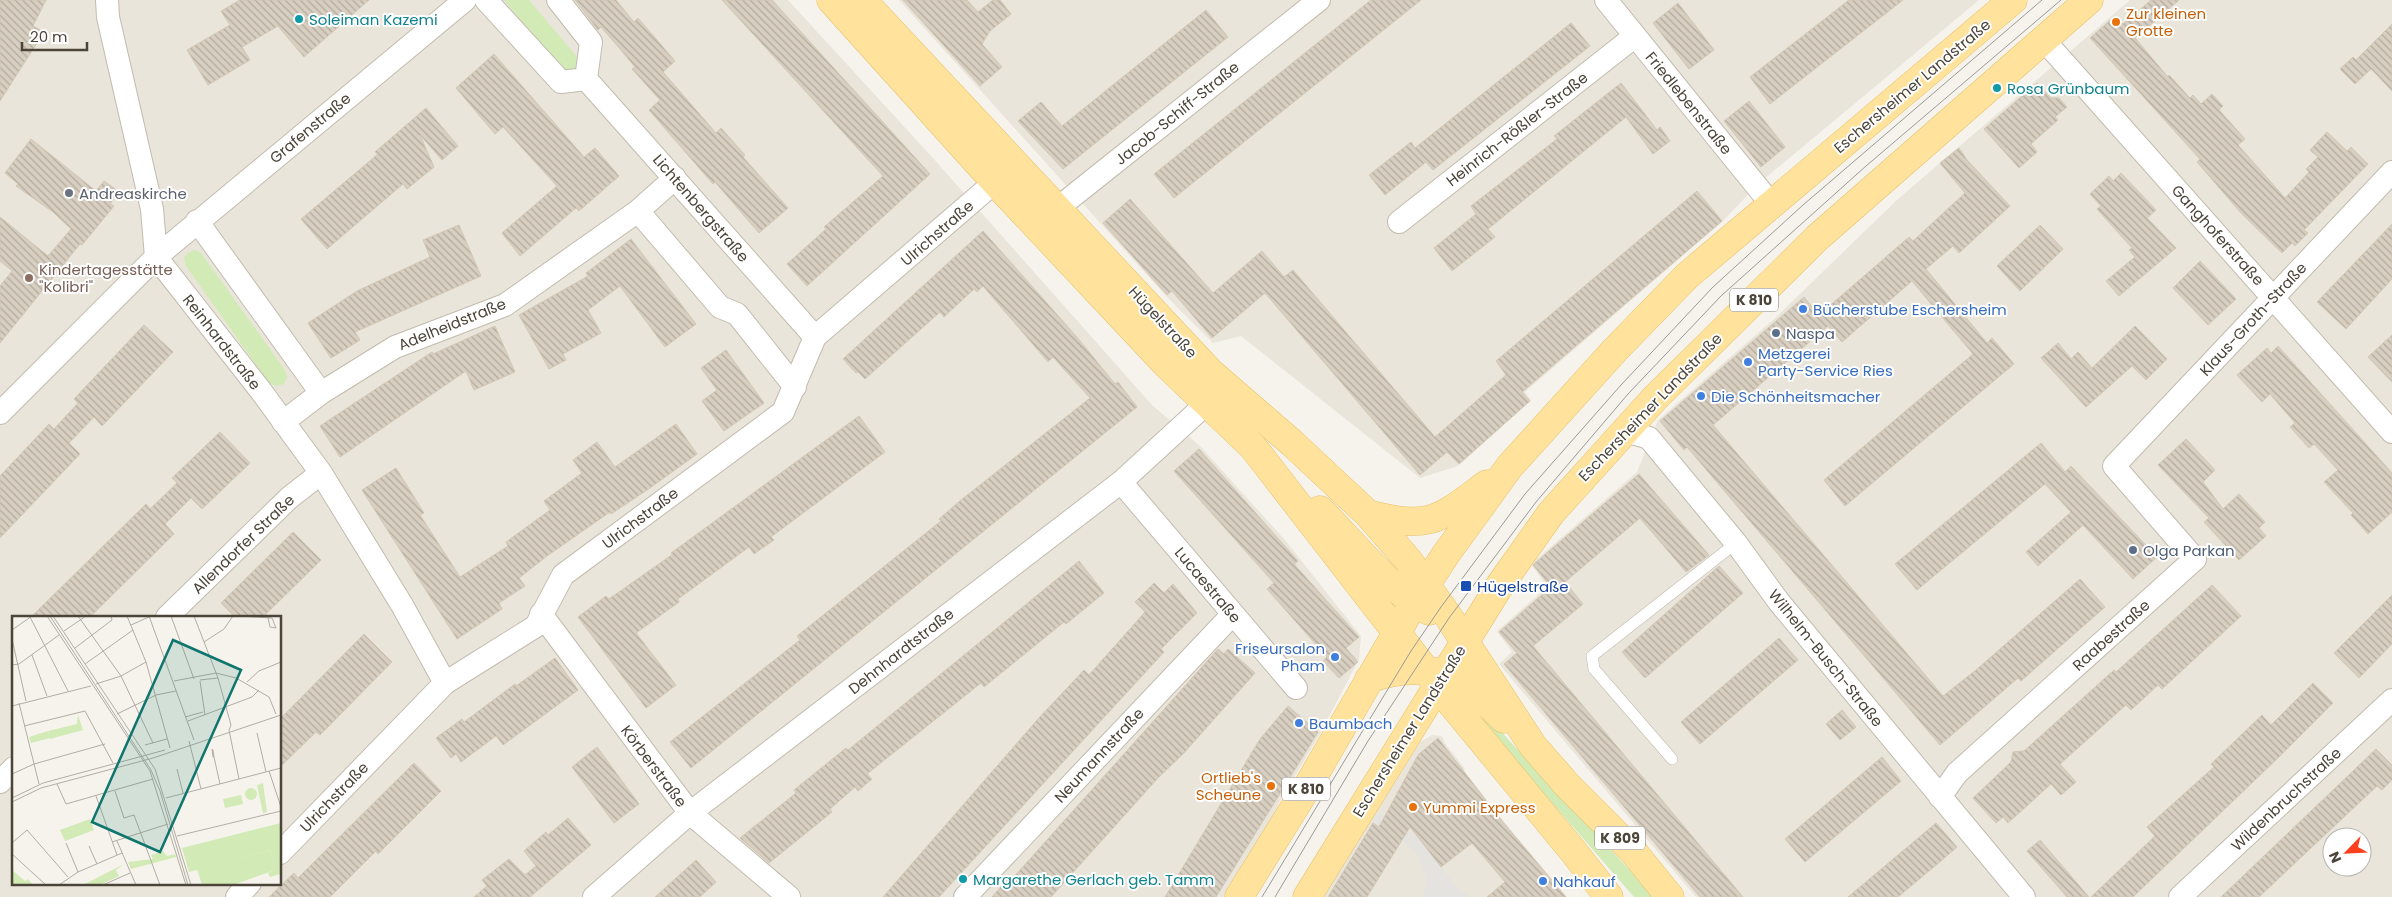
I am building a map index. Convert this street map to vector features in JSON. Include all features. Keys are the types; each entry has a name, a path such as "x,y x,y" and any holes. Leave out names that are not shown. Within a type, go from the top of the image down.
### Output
{"main road":[{"name":"Hügelstraße","path":"831,0 1036,226 1206,404 1253,448 1396,632 1436,677 1608,897"},
{"name":"Hügelstraße","path":"862,0 1210,372 1292,443 1368,514 1408,560 1419,594 1448,616 1533,746 1568,786 1632,850 1669,896"},
{"name":"Eschersheimer Landstraße","path":"1239,897 1306,789 1419,594 1510,466 1615,350 1687,276 2013,0"},
{"name":"Eschersheimer Landstraße","path":"1307,897 1436,677 1465,642 1516,560 1551,513 1622,433 1817,238 2089,0"},
{"path":"1253,448 1419,594"},
{"path":"1368,514 1395,521 1431,520 1451,510 1510,466"},
{"path":"1448,616 1471,616 1484,610"},
{"path":"1369,679 1398,671 1466,684 1533,746"}],"street":[{"path":"107,0 108,16 152,209 156,257"},
{"name":"Grafenstraße","path":"0,413 156,257 465,0"},
{"path":"486,0 561,82 586,79 592,42 558,0"},
{"name":"Jacob-Schiff-Straße","path":"1036,226 1319,0"},
{"name":"Friedlebenstraße","path":"1606,0 1772,205"},
{"name":"Heinrich-Rößler-Straße","path":"1399,222 1635,36"},
{"name":"Ganghoferstraße","path":"2043,39 2392,432"},
{"name":"Lichtenbergstraße","path":"586,79 815,338"},
{"name":"Klaus-Groth-Straße","path":"2114,466 2392,172"},
{"name":"Adelheidstraße","path":"322,393 395,348 505,305 638,210 675,178"},
{"name":"Ulrichstraße","path":"281,852 445,683 536,626 563,575 783,412 815,338 995,182"},
{"path":"638,210 720,307 737,314 795,387"},
{"path":"197,222 322,393 283,422"},
{"name":"Reinhardstraße","path":"156,257 321,473 402,605 445,683"},
{"name":"Dehnhardtstraße","path":"594,897 690,814 1120,482 1206,404"},
{"name":"Wilhelm-Busch-Straße","path":"1622,433 1636,434 1649,438 1736,543 1779,602 2024,897"},
{"name":"Raabestraße","path":"1940,797 1957,773 2195,559 2114,466"},
{"name":"Allendorfer Straße","path":"168,616 289,498 321,473"},
{"name":"Lucaestraße","path":"1120,482 1296,688"},
{"name":"Körberstraße","path":"541,614 690,814 789,897"},
{"name":"Neumannstraße","path":"965,897 1233,614"},
{"name":"Wildenbruchstraße","path":"2180,897 2392,700"},
{"path":"0,782 12,770"},
{"path":"237,897 249,884"}],"lane":[{"path":"1672,759 1594,669 1592,656 1736,543"}],"shaded area":[{"path":"0,0 788,0 932,157 1152,405 1200,446 1285,540 1361,636 1359,659 1320,734 1280,801 1232,897 0,897"},
{"path":"899,0 1979,0 1757,185 1723,221 1525,392 1531,400 1458,466 1420,478 1241,336 1213,343 1167,297"},
{"path":"2130,0 2392,0 2392,897 1696,897 1499,664 1512,652 1497,631 1547,587 1531,564 1637,472 1658,420 1774,319 1898,199"},
{"path":"1432,735 1442,736 1444,742 1465,769 1462,772 1567,897 1323,897 1420,742"},
{"path":"1379,813 1418,838 1461,893 1464,891 1469,897 1423,897 1427,883 1420,858 1402,840 1373,823"}],"green space":[{"path":"504,0 529,0 578,58 578,72 562,71"},
{"path":"194,250 201,253 285,370 287,377 284,384 276,386 269,383 186,266 184,258 187,253"},
{"path":"1472,699 1654,897 1634,897 1466,704"}],"building":[{"path":"0,0 46,0 33,26 44,32 0,101"},
{"path":"240,0 369,0 304,57 278,26 242,47 250,60 208,85 187,50 230,25 221,11"},
{"path":"575,0 616,0 634,22 638,18 675,61 663,72 716,133 721,128 745,155 743,157 788,208 759,233 715,182 713,184 649,110 660,100 632,69 635,67 620,49 601,27 598,30"},
{"path":"722,0 772,0 930,174 807,286 787,264 826,229 824,227 883,176"},
{"path":"903,0 967,0 978,12 993,0 1000,0 1011,14 990,31 982,44 1002,67 980,86"},
{"path":"1371,0 1421,0 1174,198 1154,174"},
{"path":"1849,0 1903,0 1770,104 1750,77"},
{"path":"2151,0 2179,0 2135,38 2168,77 2169,75 2190,98 2193,95 2201,104 2212,94 2223,106 2219,110 2245,139 2238,145 2285,198 2309,172 2306,169 2318,157 2310,150 2327,132 2347,151 2351,147 2368,164 2304,230 2308,233 2295,246 2292,243 2282,253 2241,213 2197,162 2200,159 2090,38 2115,16 2123,24"},
{"path":"1678,3 1714,50 1689,69 1653,23"},
{"path":"1206,10 1228,37 1063,169 1018,121 1041,102 1062,126"},
{"path":"1571,23 1590,46 1433,170 1426,162 1385,195 1369,175 1411,142 1415,148"},
{"path":"2392,24 2392,91 2371,69 2355,84 2340,69 2353,57 2356,60"},
{"path":"494,54 584,157 595,148 619,176 579,211 576,208 520,256 502,233 557,186 503,127 495,134 456,88"},
{"path":"1621,83 1657,130 1660,127 1670,141 1653,154 1626,117 1488,229 1495,237 1452,271 1434,248 1476,214 1471,206 1557,139 1554,136"},
{"path":"2037,83 2051,98 2059,98 2067,107 2055,117 2058,120 2031,144 2037,152 2019,168 1984,129"},
{"path":"1749,101 1785,147 1761,167 1724,121"},
{"path":"426,108 458,146 442,160 420,135 434,167 407,189 403,184 327,249 301,219 378,154 375,152"},
{"path":"31,139 96,191 104,181 119,192 110,204 114,206 82,245 80,244 0,343 0,286 12,271 0,261 0,217 48,256 71,229 53,212 16,186 18,184 5,173"},
{"path":"1959,148 1967,160 2010,206 1959,253 1953,246 1926,269 1987,343 1992,338 2014,364 1845,506 1824,480 1973,354 1912,281 1842,342 1828,326 1713,425 1943,696 1976,670 2080,579 2105,607 2021,681 2018,678 1940,745 1687,447 1684,450 1660,421 1804,297 1819,315 1909,237 1913,241 1965,193 1940,163"},
{"path":"2121,173 2156,210 2147,218 2176,248 2119,296 2106,281 2135,257 2129,250 2132,248 2097,209 2101,206 2090,194 2109,176 2113,181"},
{"path":"1697,191 1722,221 1522,392 1530,401 1459,464 1447,452 1420,475 1265,293 1212,338 1172,291 1167,295 1103,223 1130,199 1213,293 1262,251 1284,277 1293,270 1435,437 1506,375 1496,361"},
{"path":"2392,224 2392,279 2346,329 2317,302"},
{"path":"459,225 481,276 355,332 360,340 331,358 308,323 357,291 430,257 423,240"},
{"path":"2040,225 2063,249 2020,291 1997,266"},
{"path":"983,231 1076,336 1115,384 1118,382 1137,407 691,768 670,742 800,640 797,636 941,521 939,519 961,500 1090,398 1053,357 1048,362 983,286 977,292 974,289 944,317 940,312 865,379 858,372 856,373 843,359"},
{"path":"631,239 696,324 665,347 620,286 588,310 601,333 563,354 566,360 549,369 519,315 588,276 586,273"},
{"path":"2200,261 2236,299 2208,325 2173,288"},
{"path":"144,325 173,352 102,426 94,417 69,443 80,454 0,538 0,476 49,424 54,429 78,403 74,399"},
{"path":"495,326 515,372 474,390 466,371 340,457 320,426 432,352 433,354"},
{"path":"2135,326 2167,359 2146,380 2132,366 2086,407 2041,358 2058,343 2071,359 2078,352 2092,368"},
{"path":"2392,335 2392,382 2368,357"},
{"path":"2278,346 2392,473 2392,512 2368,534 2351,515 2353,513 2324,482 2338,470 2314,444 2309,448 2290,427 2295,423 2270,394 2262,402 2237,375 2267,348 2271,353"},
{"path":"726,350 764,403 724,431 702,401 717,390 701,368"},
{"path":"859,416 885,452 771,537 774,540 754,554 749,547 678,599 679,602 636,633 676,685 646,708 578,617 606,596 609,599 673,554 671,553"},
{"path":"676,424 697,454 650,488 611,514 610,512 547,556 519,578 525,586 499,603 502,609 457,639 362,490 396,468 424,513 420,515 460,577 508,546 506,542 550,510 544,501 582,473 573,460 597,442 615,467"},
{"path":"220,432 250,463 202,509 191,498 165,524 174,534 91,616 32,616 146,504 150,509 177,483 172,478"},
{"path":"2186,439 2215,470 2203,482 2223,509 2239,494 2265,522 2259,528 2266,536 2239,560 2204,522 2209,518 2158,465"},
{"path":"2041,443 2065,472 2071,466 2157,557 2133,579 2083,525 2038,566 2026,552 2071,512 2045,484 1917,590 1895,564"},
{"path":"1199,449 1298,561 1294,564 1359,637 1346,648 1358,662 1339,678 1323,661 1327,657 1267,589 1274,583 1174,471"},
{"path":"1639,474 1709,555 1686,572 1640,518 1565,582 1583,604 1533,646 1743,897 1700,897 1504,664 1517,653 1499,632 1551,587 1533,565"},
{"path":"293,532 321,560 264,616 234,616 221,603"},
{"path":"1079,561 1104,593 1066,624 1064,622 984,687 981,683 867,774 872,779 858,791 855,787 830,809 832,812 769,863 740,838 796,793 794,790 846,748 848,750"},
{"path":"1719,566 1743,593 1645,678 1622,652"},
{"path":"1154,583 1164,593 1173,584 1197,613 1161,649 1164,652 939,897 883,897 1038,719 1084,670 1089,675 1145,612 1135,602"},
{"path":"2212,585 2241,616 2162,689 2158,685 2131,710 2126,705 2060,764 2076,782 2061,795 2051,784 2008,823 2003,817 1996,823 1973,798 2011,762 2013,752 2024,751 2114,670 2116,672"},
{"path":"2392,595 2392,644 2359,678 2334,653"},
{"path":"364,634 392,662 320,735 316,732 281,766 281,718"},
{"path":"1779,638 1798,660 1700,744 1681,722"},
{"path":"1218,649 1224,654 1228,649 1255,673 1183,754 1158,778 1051,897 992,897 1009,877 1012,879"},
{"path":"555,658 578,690 503,745 496,736 461,762 456,754 451,758 436,738 462,719 464,722 515,684 516,686"},
{"path":"2313,683 2333,703 2278,758 2133,897 2091,897 2155,836 2147,827 2214,767 2211,764 2262,715 2271,725"},
{"path":"1288,706 1318,732 1216,897 1165,897 1260,739"},
{"path":"1842,710 1856,727 1840,740 1826,724"},
{"path":"1438,738 1503,822 1566,897 1487,897 1505,882 1472,843 1441,867 1410,827 1367,897 1328,897 1373,823 1379,827 1418,755"},
{"path":"597,747 639,804 614,823 572,767"},
{"path":"2376,749 2392,765 2392,780 2382,790 2377,786 2333,827 2322,827 2322,838 2259,897 2221,897"},
{"path":"1882,757 1901,781 1805,862 1785,839"},
{"path":"414,763 441,791 378,854 376,851 330,897 269,897 294,873 298,878"},
{"path":"568,818 591,845 530,897 474,897 487,886 482,880 509,859 525,875 536,866 524,851 546,832 548,835"},
{"path":"1936,823 1957,847 1941,861 1898,897 1848,897"},
{"path":"2040,840 2089,897 2067,897 2027,851"},
{"path":"696,860 716,882 700,897 655,897"}],"tram line":[{"path":"1262,897 1411,651 1441,607 1525,494 1621,385 1713,287 1803,205 2042,0"},
{"path":"1275,897 1368,741 1449,618 1536,502 1628,394 1721,296 1866,166 2061,0"}],"place":[{"name":"Soleiman Kazemi","path":"299,19"},
{"name":"Zur kleinen Grotte","path":"2116,22"},
{"name":"Rosa Grünbaum","path":"1997,88"},
{"name":"Andreaskirche","path":"69,193"},
{"name":"Kindertagesstätte \"Kolibri\"","path":"29,278"},
{"name":"Bücherstube Eschersheim","path":"1803,309"},
{"name":"Naspa","path":"1776,333"},
{"name":"Metzgerei Party-Service Ries","path":"1748,362"},
{"name":"Die Schönheitsmacher","path":"1701,396"},
{"name":"Olga Parkan","path":"2133,550"},
{"name":"Hügelstraße","path":"1466,586"},
{"name":"Friseursalon Pham","path":"1335,657"},
{"name":"Baumbach","path":"1299,723"},
{"name":"Ortlieb's Scheune","path":"1271,786"},
{"name":"Yummi Express","path":"1413,807"},
{"name":"Margarethe Gerlach geb. Tamm","path":"963,879"},
{"name":"Nahkauf","path":"1543,881"}]}
